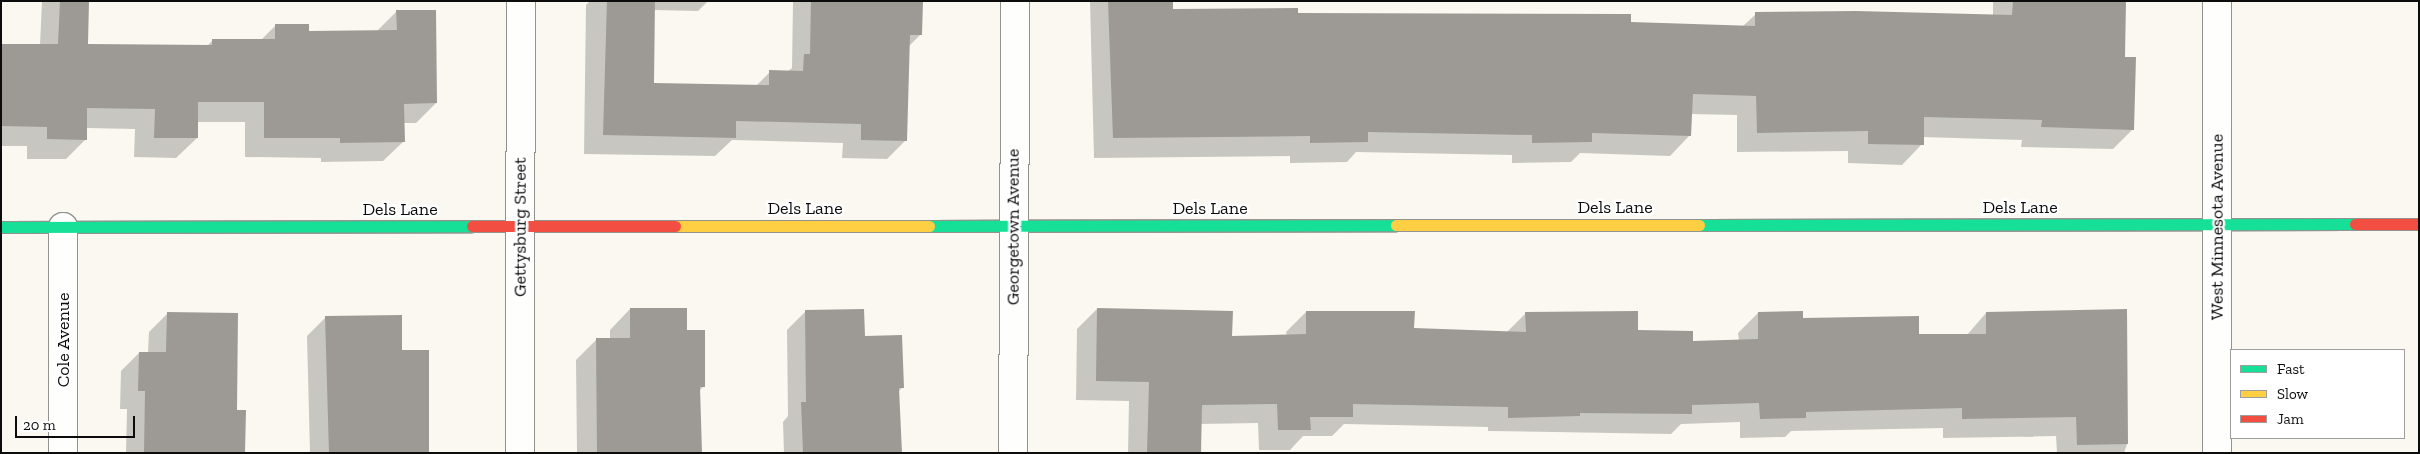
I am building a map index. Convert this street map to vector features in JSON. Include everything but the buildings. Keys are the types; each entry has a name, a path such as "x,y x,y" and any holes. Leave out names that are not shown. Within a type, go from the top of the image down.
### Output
{"street":[{"name":"Gettysburg Street","path":"520,453 521,1"},
{"name":"Georgetown Avenue","path":"1013,453 1015,1"},
{"name":"West Minnesota Avenue","path":"2217,1 2217,453"},
{"name":"Dels Lane","path":"1,227 2419,224"},
{"name":"Cole Avenue","path":"63,227 63,453"}],"traffic: fast":[{"path":"1699,225 2355,224"},
{"path":"929,226 1396,225"},
{"path":"1,227 472,226"}],"traffic: slow":[{"path":"1396,225 1699,225"},
{"path":"675,226 929,226"}],"traffic: jam":[{"path":"2355,224 2419,224"},
{"path":"472,226 675,226"}]}
